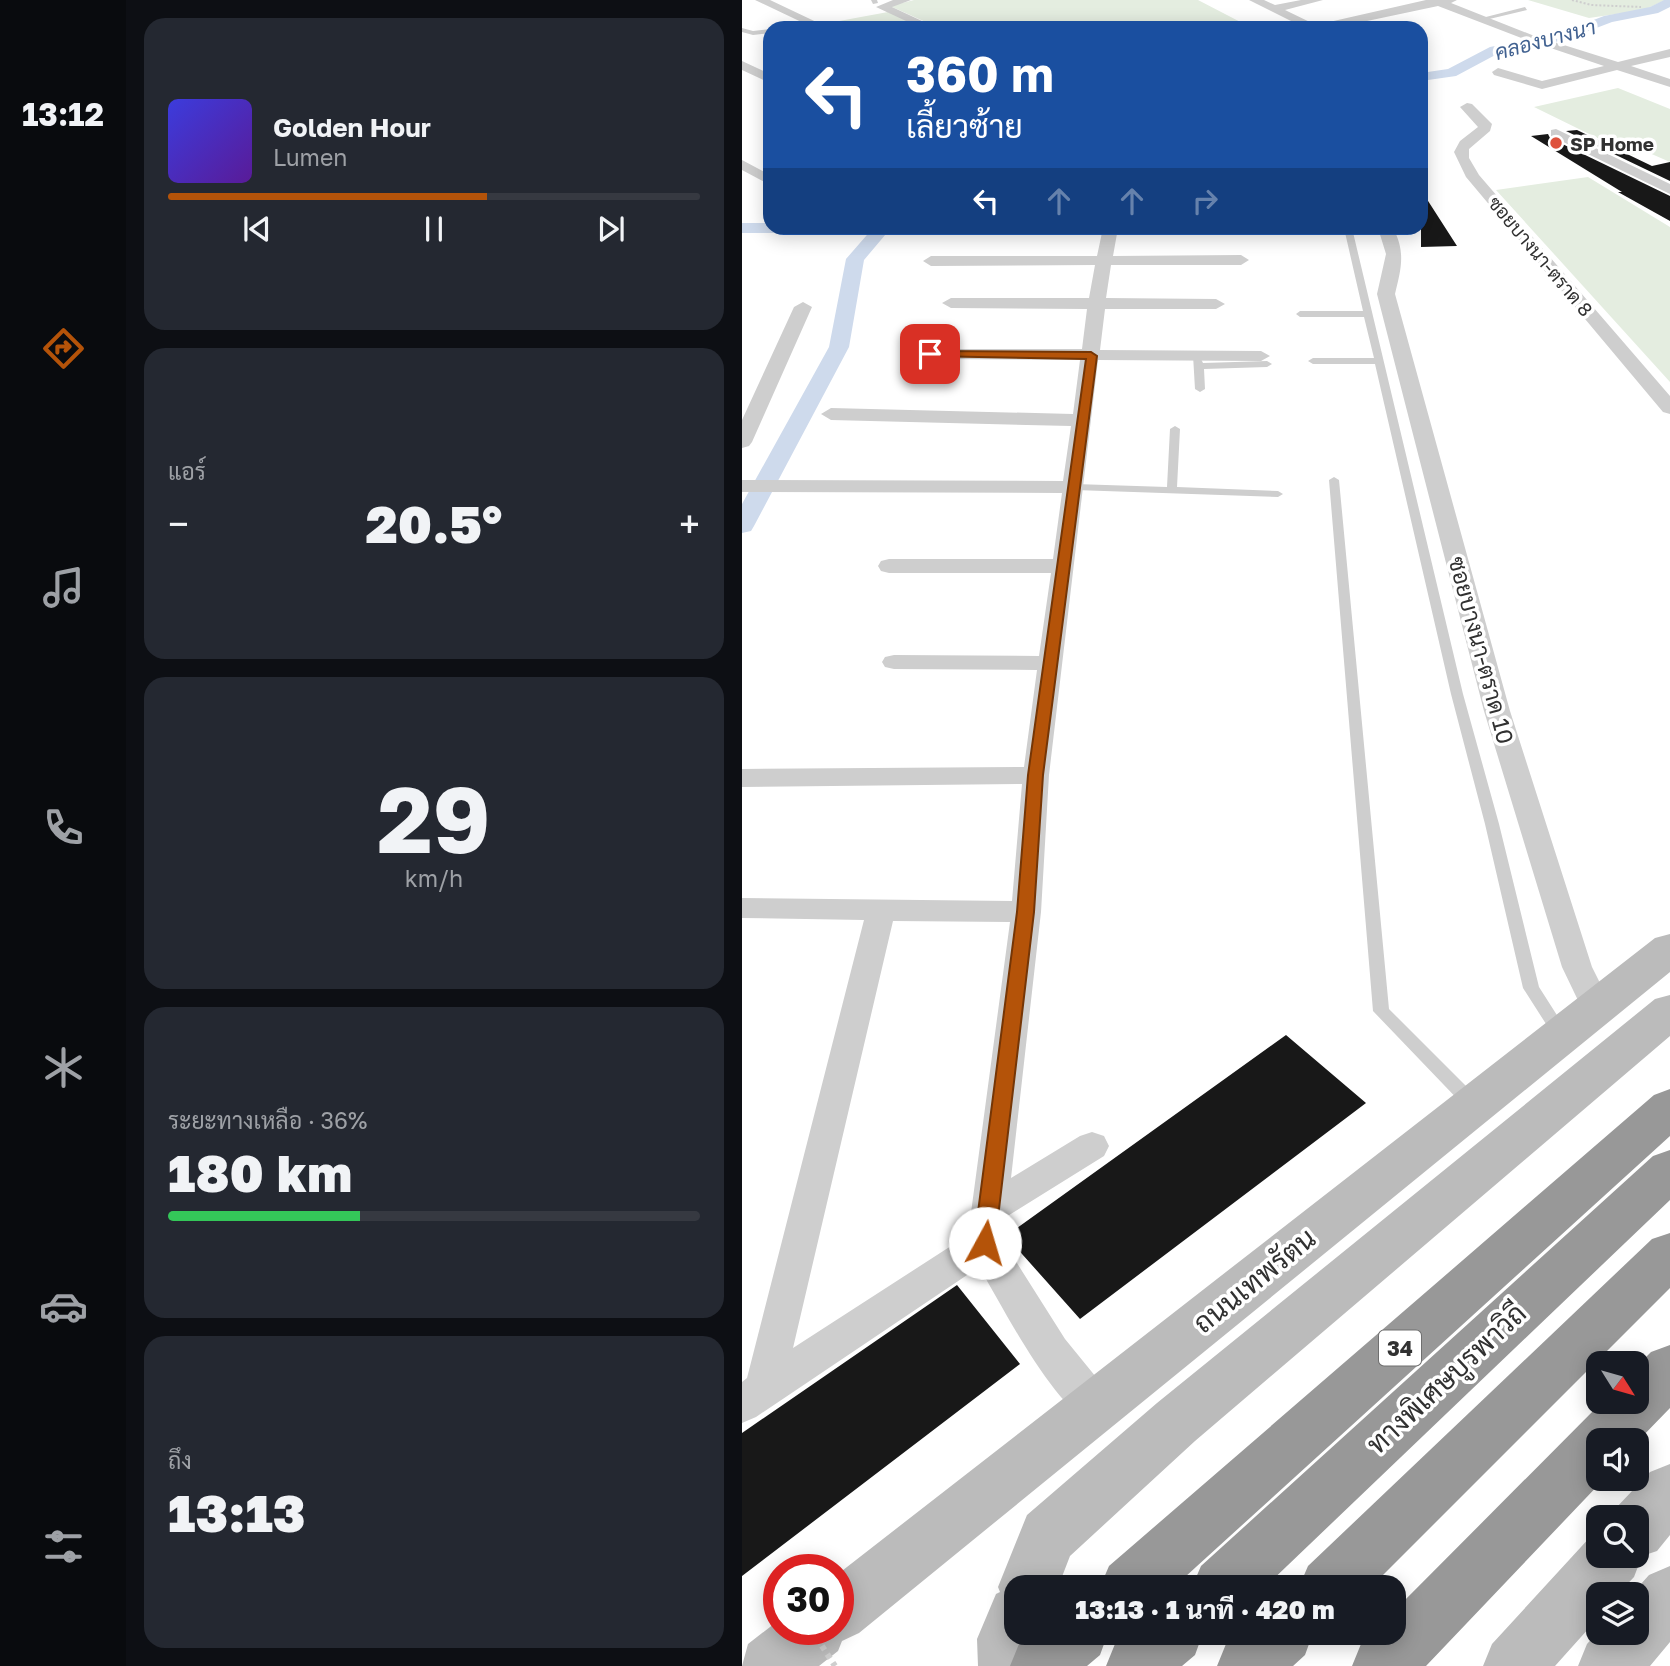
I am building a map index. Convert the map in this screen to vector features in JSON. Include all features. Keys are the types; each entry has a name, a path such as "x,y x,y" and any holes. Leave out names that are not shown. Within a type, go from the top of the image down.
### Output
{"highway":[{"name":"34","path":"1144,1575 1670,1108"},
{"name":"ทางพิเศษบูรพาวิถี","path":"1235,1575 1670,1170"},
{"path":"1341,1575 1670,1255"},
{"path":"1614,1428 1670,1370"},
{"path":"1383,1666 1586,1457"},
{"path":"1041,1666 1065,1645"},
{"path":"1138,1666 1160,1645"},
{"path":"1248,1666 1270,1645"}],"main road":[{"name":"ถนนเทพรัตน","path":"854,1599 1670,949"},
{"path":"1033,1575 1048,1536 1057,1527 1176,1422 1670,1011"},
{"path":"1649,1515 1670,1492"},
{"path":"1514,1666 1602,1568"},
{"path":"1609,1666 1670,1596"},
{"path":"770,1666 795,1645"},
{"path":"1008,1645 1009,1666"}],"street":[{"path":"761,0 808,21"},
{"path":"905,0 882,7 915,21"},
{"path":"1255,0 1300,21"},
{"path":"1274,9 1317,0"},
{"path":"1347,21 1440,1 1528,37 1622,65 1670,83"},
{"path":"1498,72 1542,85 1670,53"},
{"path":"742,65 763,76"},
{"name":"ซอยบางนา-ตราด 8","path":"1467,107 1485,124 1485,128 1463,142 1460,148 1473,177 1670,408"},
{"path":"1556,132 1670,190"},
{"path":"742,164 763,177"},
{"path":"1095,1406 1051,1352 987,1227 1026,912 1035,775 1097,305 1109,235"},
{"name":"ซอยบางนา-ตราด 10","path":"1390,235 1394,242 1396,261 1387,294 1497,711 1577,967 1579,1021"},
{"path":"931,261 1241,260"},
{"path":"951,303 1216,304"},
{"path":"742,442 803,307"},
{"path":"930,354 1091,356 1197,361 1264,360"},
{"path":"831,414 1082,420"},
{"path":"742,486 1075,487"},
{"path":"889,566 1064,566"},
{"path":"894,662 1050,663"},
{"path":"742,778 1035,775"},
{"path":"742,908 1026,912"},
{"path":"753,1396 881,910"},
{"path":"753,1396 987,1227 1092,1146"}],"lane":[{"path":"1481,19 1525,9"},
{"path":"742,30 763,32"},
{"path":"1350,235 1457,695 1505,875 1531,988 1579,1021"},
{"path":"1300,314 1369,314"},
{"path":"1197,361 1200,389"},
{"path":"1314,361 1379,361"},
{"path":"1172,490 1175,429"},
{"path":"1334,480 1381,1011 1474,1105"},
{"path":"1075,487 1278,494"}],"path":[{"path":"1572,0 1591,5 1641,6"},
{"path":"823,1645 835,1666"}],"shaded area":[{"path":"914,0 1198,0 1238,21 923,21 890,6"},
{"path":"1528,0 1665,0 1644,10 1589,18"},
{"path":"888,12 909,21 839,21"},
{"path":"1618,88 1670,109 1670,162 1647,152 1632,155 1534,107"},
{"path":"1588,177 1670,227 1670,382 1496,190"}],"building":[{"path":"1577,130 1652,166 1670,162 1670,181 1566,131"},
{"path":"1548,134 1550,138 1670,196 1670,221 1618,192 1622,192 1531,136"},
{"path":"1428,201 1457,246 1421,247 1421,235 1428,235"},
{"path":"1286,1035 1366,1103 1080,1319 1006,1236"},
{"path":"957,1285 1020,1364 771,1554 763,1554 763,1560 742,1576 742,1433"}],"waterway":[{"name":"คลองบางนา","path":"1428,76 1451,73 1495,50 1560,37 1609,19 1654,10 1670,2"},
{"name":"คลองบางนา","path":"742,228 763,228"},
{"path":"742,526 839,347 855,259 876,235"}],"place":[{"name":"SP Home","path":"1556,143"}],"route":[{"path":"930,354 1091,356 1035,775 1026,912 985,1243"}]}
